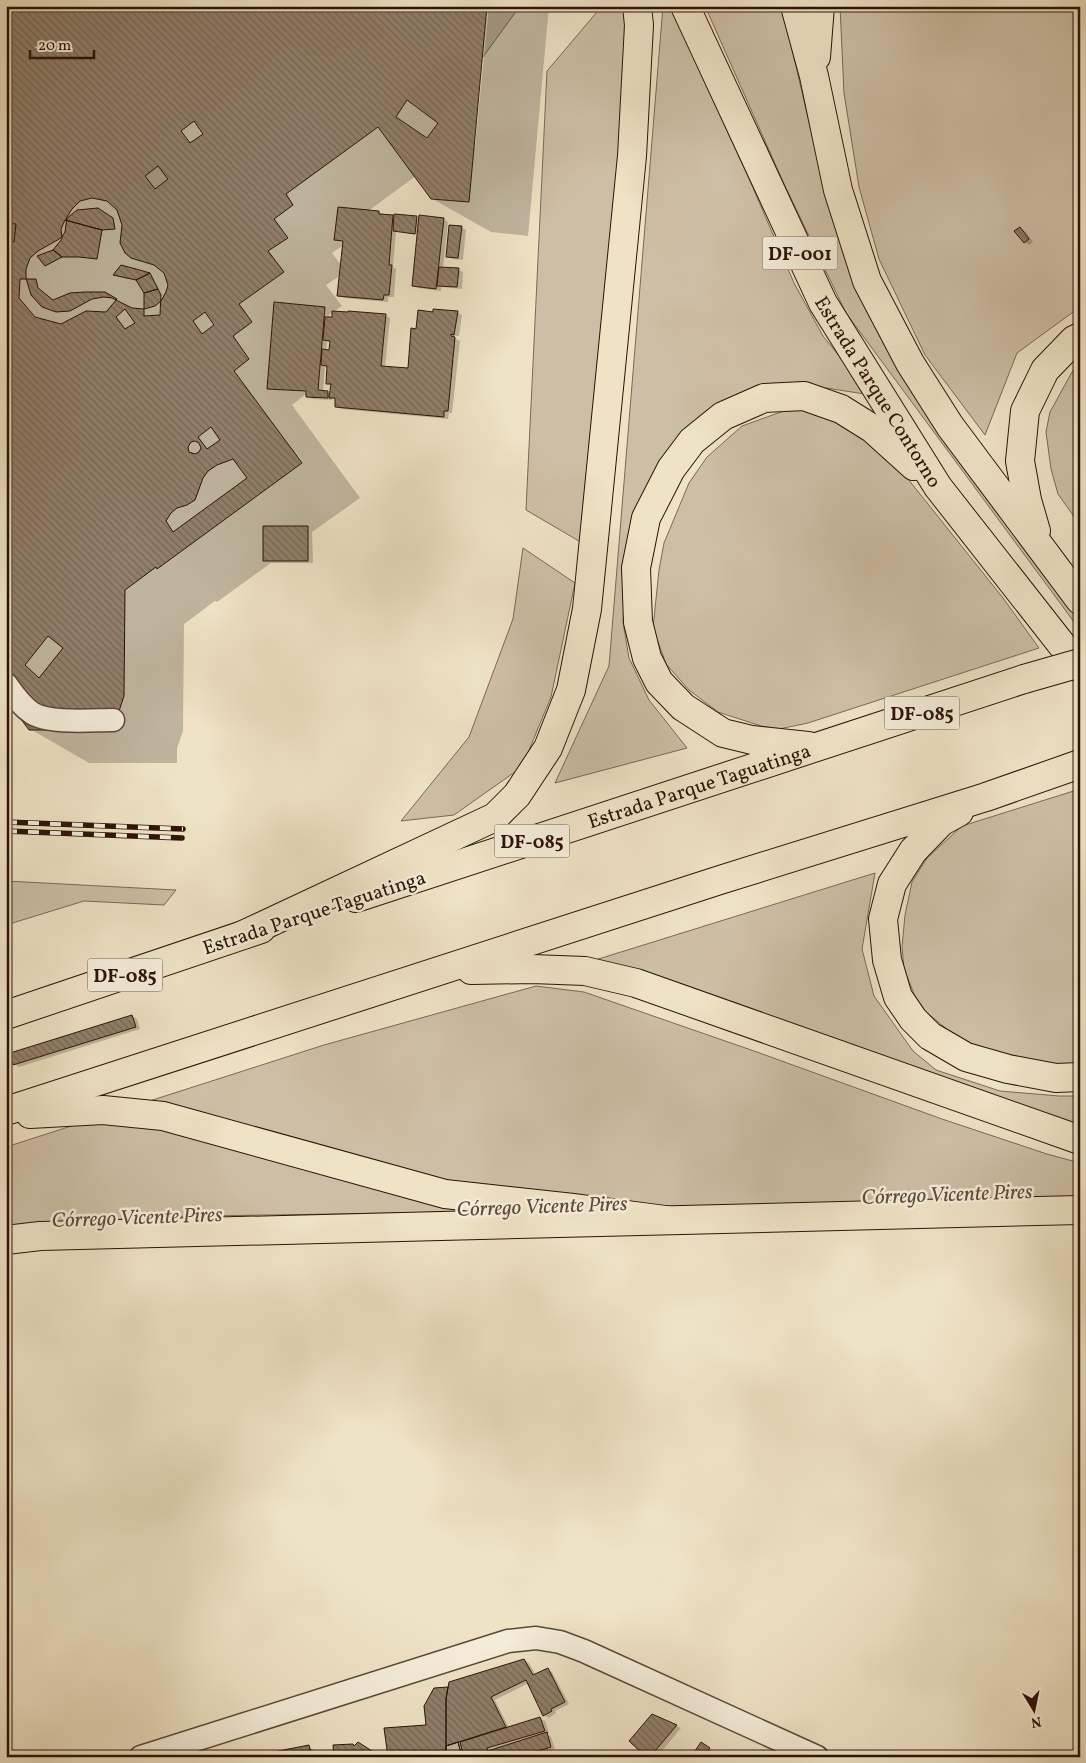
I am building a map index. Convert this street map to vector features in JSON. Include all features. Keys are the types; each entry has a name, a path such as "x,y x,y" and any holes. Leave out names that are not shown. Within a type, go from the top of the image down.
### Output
{"main road":[{"path":"243,935 495,817 517,795 548,748 571,690 588,609 632,156 639,25 637,6"},
{"name":"Estrada Parque Contorno","path":"684,6 823,303 938,487 1080,668"},
{"name":"Estrada Parque Contorno","path":"795,6 814,76 838,190 867,281 910,363 950,426 1080,600"},
{"path":"814,76 820,6"},
{"path":"1041,547 1027,500 1020,461 1025,411 1044,370 1074,340 1080,337"},
{"path":"820,747 752,740 723,734 683,707 659,682 647,658 638,622 636,568 646,518 671,469 692,441 723,416 764,398 804,396 842,409 873,429 938,487"},
{"name":"Estrada Parque Taguatinga","path":"6,1015 243,935 1024,679 1080,663"},
{"path":"6,1111 720,880 986,797 1076,765"},
{"path":"986,797 941,822 912,851 892,884 883,919 887,960 898,997 913,1019 930,1036 966,1056 1008,1069 1056,1078 1080,1077"},
{"path":"442,970 532,969 584,971 636,983 1080,1140"},
{"path":"6,1117 61,1111 103,1110 163,1116 445,1194 665,1220"},
{"path":"6,1240 40,1236 1080,1210"}],"street":[{"path":"6,684 20,703 34,714 56,720 113,720"},
{"path":"141,1757 508,1641 536,1638 560,1642 584,1651 817,1757"}],"shaded area":[{"path":"484,6 520,6 480,61"},
{"path":"602,6 624,6 627,52 625,119 584,544 526,510 547,71"},
{"path":"663,6 670,6 750,181 794,283 823,336 871,395 794,383 723,402 625,575 623,622 629,658 649,700 687,748 555,783 609,666"},
{"path":"705,6 782,6 820,170 864,302 1080,612 1080,630 846,313 785,186"},
{"path":"840,6 1080,6 1080,307 1017,353 985,435 925,355 879,259 859,187 844,93"},
{"path":"162,159 167,162 171,199 128,184"},
{"path":"1080,364 1080,525 1058,494 1051,469 1046,432 1050,412 1072,372"},
{"path":"792,408 813,411 833,418 888,454 1003,598 1039,648 808,723 779,729 761,726 718,712 689,690 666,664 653,628 664,543 689,483 707,457 742,426"},
{"path":"523,548 575,583 551,697 522,767 454,815 401,821 469,737 513,619"},
{"path":"1080,789 1080,1066 1035,1064 969,1043 949,1031 926,1012 914,994 904,968 902,947 905,915 912,882 927,858 962,826"},
{"path":"875,873 862,949 874,996 913,1051 936,1070 1000,1091 1080,1096 1080,1126 592,961"},
{"path":"6,881 176,890 164,905 84,901 6,925"},
{"path":"536,986 584,992 942,1119 1080,1163 1080,1200 1026,1197 653,1209 138,1217 6,1234 6,1147 324,1045"}],"water":[{"path":"6,207 18,208 15,228 16,240 6,272"}],"building":[{"path":"6,6 487,6 469,202 431,199 378,127 286,194 293,205 274,219 288,238 268,251 284,272 239,304 252,322 233,336 249,359 234,371 302,463 157,569 156,567 125,590 124,696 118,714 118,730 29,730 6,699 6,260 12,248 6,247 6,242 14,242 16,224 6,223","holes":["407,100 438,123 427,138 396,117","194,121 203,134 190,143 181,131","158,166 168,179 155,189 145,176","125,309 135,323 125,329 116,317","205,312 214,325 202,334 193,321","211,427 220,440 207,449 198,437","195,441 199,443 201,448 195,454 189,452 188,447 191,442","233,459 247,478 173,532 166,521 177,508 195,500 203,478 208,471 217,465","48,636 63,648 39,678 25,665"]},
{"path":"92,198 107,201 117,210 122,225 120,243 125,253 131,258 154,265 164,273 168,285 161,301 155,306 144,309 132,308 112,298 104,297 92,299 70,311 56,312 42,307 31,295 26,278 26,269 30,258 38,251 61,238 65,232 67,217 72,209 80,201"},
{"path":"338,207 379,211 379,214 393,215 389,295 384,295 383,300 337,296 343,241 334,240"},
{"path":"98,208 113,218 115,229 102,230 65,220 77,210"},
{"path":"394,214 417,216 415,234 393,231"},
{"path":"419,215 444,218 436,289 412,286"},
{"path":"65,220 102,230 97,259 62,257 53,250 62,239 61,229"},
{"path":"449,225 462,226 458,258 446,257"},
{"path":"1020,227 1029,239 1024,243 1014,231"},
{"path":"53,250 62,257 45,266 37,256"},
{"path":"121,265 150,273 136,280 113,275"},
{"path":"439,267 459,268 457,287 437,286"},
{"path":"150,273 158,289 144,293 136,280"},
{"path":"20,279 36,279 38,288 53,300 70,293 84,292 105,292 117,299 106,312 86,311 61,324 35,317 19,298"},
{"path":"158,289 161,295 160,315 144,316 144,293"},
{"path":"274,302 325,307 318,390 328,391 328,398 306,397 306,391 267,389"},
{"path":"433,309 458,311 454,335 451,334 451,336 455,337 448,411 444,411 444,417 335,407 335,398 329,398 331,384 326,384 327,366 321,365 322,349 329,350 330,341 323,340 325,317 332,317 332,311 386,314 381,366 408,368 411,328 416,329 418,310 433,312"},
{"path":"263,526 308,526 308,561 263,561"},
{"path":"132,1015 136,1027 13,1065 10,1053"},
{"path":"524,1659 533,1675 548,1668 565,1702 551,1709 552,1711 543,1716 526,1680 491,1697 506,1727 446,1746 446,1699 449,1682"},
{"path":"448,1687 446,1699 446,1757 388,1757 384,1728 426,1725 424,1706 434,1688"},
{"path":"652,1714 677,1725 650,1757 646,1757 629,1741"},
{"path":"540,1717 545,1731 487,1748 488,1751 547,1732 551,1747 518,1757 464,1757 460,1742"},
{"path":"358,1742 375,1753 384,1753 384,1757 334,1757 333,1745 353,1744 354,1746"},
{"path":"458,1742 462,1757 446,1757 446,1746"},
{"path":"458,1742 462,1757 446,1757 446,1746"},
{"path":"701,1742 710,1748 704,1757 691,1757"},
{"path":"309,1745 312,1757 264,1757 263,1754"}],"railway":[{"path":"6,822 183,829"},
{"path":"6,831 182,838"}],"water label":[{"name":"Córrego Vicente Pires","path":"947,1194"},
{"name":"Córrego Vicente Pires","path":"542,1206"},
{"name":"Córrego Vicente Pires","path":"137,1217"}]}
